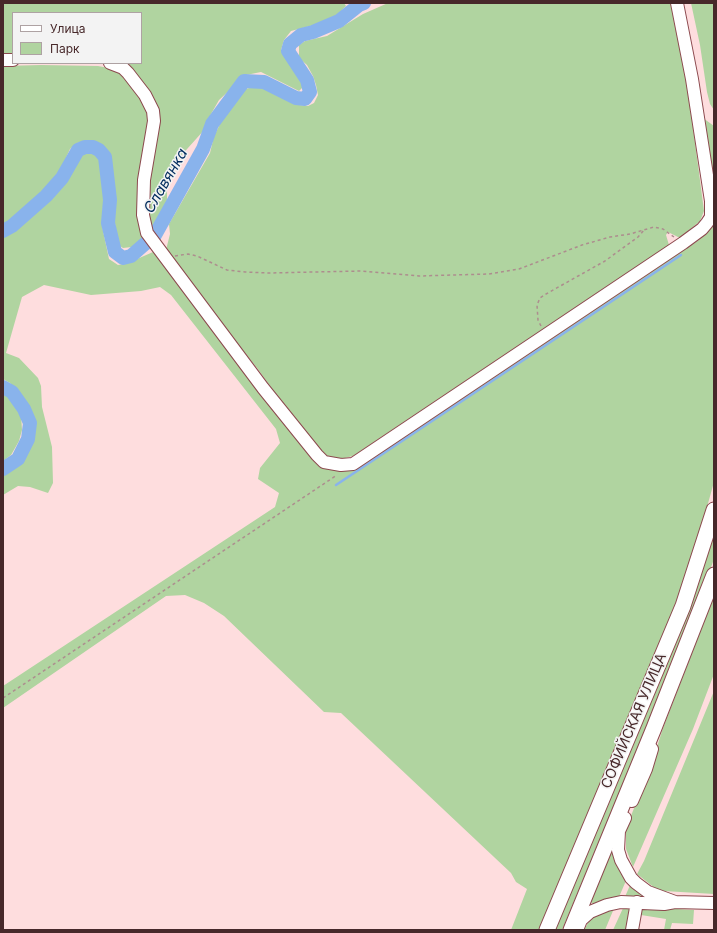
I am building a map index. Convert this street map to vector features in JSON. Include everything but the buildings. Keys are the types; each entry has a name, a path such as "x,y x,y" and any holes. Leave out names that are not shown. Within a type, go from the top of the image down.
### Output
{"main road":[{"name":"СОФИЙСКАЯ УЛИЦА","path":"548,930 682,606 714,510"},
{"name":"СОФИЙСКАЯ УЛИЦА","path":"571,930 654,728 714,575"}],"street":[{"path":"112,64 122,68 128,73 145,94 153,111 154,121 144,180 144,215 147,233 263,388 317,455 324,462 341,465 353,464 702,230 713,217 692,79 677,3"},
{"path":"654,728 651,751 646,768 619,831 618,850 621,860 636,883 648,892 675,902"},
{"path":"577,930 581,920 590,912 595,909 620,902 664,904 675,902 714,903"},
{"path":"632,930 637,902"}],"path":[{"path":"166,259 180,254 197,256 227,270 253,272 361,271 419,276 489,274 519,268 582,245 654,227 663,229 683,243"},
{"path":"545,335 538,320 536,305 540,298 605,261 638,237 645,229"},
{"path":"3,698 353,464"}],"green space":[{"path":"3,3 344,3 346,6 337,15 322,23 291,31 284,40 281,50 304,86 299,91 261,72 246,75 219,100 205,129 179,158 169,180 167,200 162,213 153,227 149,228 147,211 154,104 119,64 142,64 142,12 12,12 12,58 3,58"},
{"path":"388,3 672,3 688,89 704,211 700,221 680,238 668,232 666,235 669,245 353,456 337,460 328,459 293,418 257,368 166,250 170,234 169,224 210,153 214,136 220,124 245,89 254,87 263,88 299,105 308,106 314,103 318,95 316,85 307,65 299,58 299,45 305,41 327,36 363,14"},
{"path":"691,3 714,3 714,110 710,104 707,92 700,45"},
{"path":"3,66 98,66 114,69 123,74 150,112 144,237 132,247 123,248 117,244 114,213 115,195 109,152 101,145 92,141 77,143 70,149 60,171 27,206 3,225"},
{"path":"703,118 714,126 714,203"},
{"path":"88,151 95,153 99,158 101,168 105,202 103,206 102,226 109,259 118,265 128,263 153,252 157,254 310,453 340,470 699,240 714,219 714,482 695,550 666,629 539,930 511,930 527,889 516,882 511,873 341,713 324,712 224,616 204,603 185,595 166,596 3,708 3,686 275,507 279,493 258,479 260,468 280,443 276,429 171,295 160,287 141,291 91,295 44,285 22,297 6,353 19,358 38,378 41,386 42,407 52,447 53,483 48,493 30,487 18,486 3,495 3,474 17,464 25,453 33,437 34,429 28,409 10,383 3,379 3,237 50,199 62,185 76,161 82,154"},
{"path":"3,392 10,398 21,414 22,430 19,441 11,455 3,461"},
{"path":"714,533 714,559 700,598 562,930 555,930 664,672 691,602"},
{"path":"714,596 714,674 693,729 633,867 626,849 626,828 650,769 663,728"},
{"path":"714,691 714,894 664,891 656,889 637,874 644,861"},
{"path":"612,849 628,876 619,897 596,905 591,902"},
{"path":"631,883 651,897 624,899"},
{"path":"615,906 605,930 584,930 589,921 598,914"},
{"path":"624,906 632,906 628,930 613,930"},
{"path":"642,907 694,910 693,924 672,923 670,930 664,930 666,919 641,915"}],"waterway":[{"name":"Славянка","path":"3,231 12,226 46,196 62,178 78,150 85,147 93,147 99,150 105,157 110,200 108,223 115,252 123,258 131,256 155,235 203,149 212,124 244,81 264,82 296,98 305,99 310,92 307,80 288,51 290,44 301,35 313,32 339,21 359,5 364,3"},
{"path":"336,485 681,255"},
{"name":"Славянка","path":"3,387 12,392 24,409 30,423 28,439 18,459 3,469"}]}
